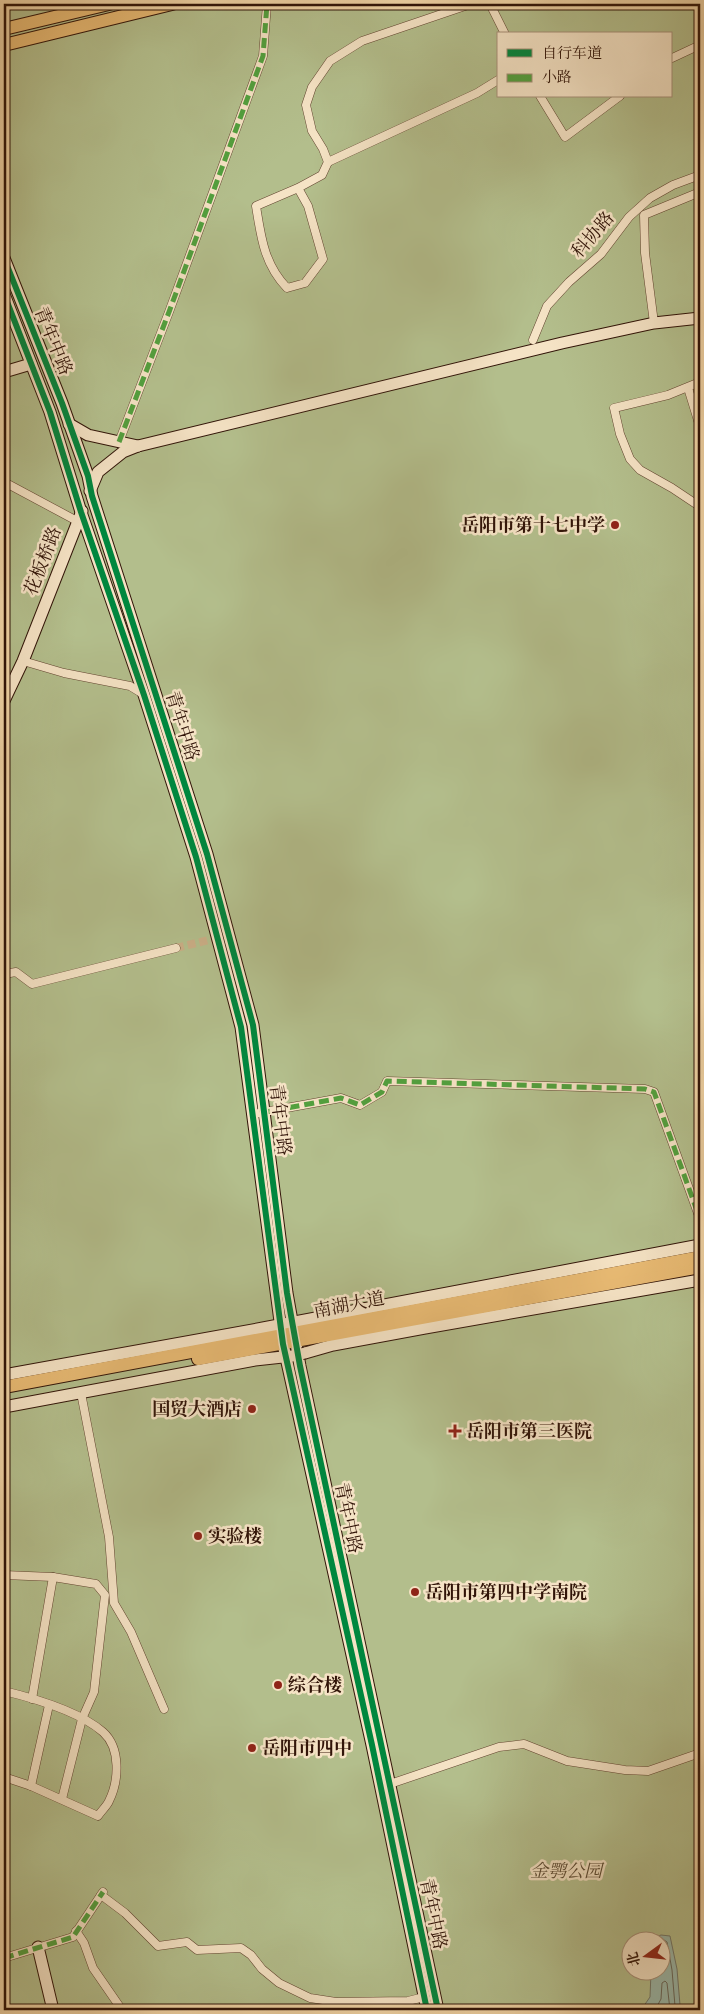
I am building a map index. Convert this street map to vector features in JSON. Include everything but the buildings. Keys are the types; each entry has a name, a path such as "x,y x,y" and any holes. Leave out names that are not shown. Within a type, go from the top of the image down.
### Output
{"main road":[{"path":"4,30 108,4"},
{"path":"4,44 172,4"},
{"name":"青年中路","path":"4,258 88,476 207,854 253,1025 258,1114"},
{"name":"青年中路","path":"4,294 50,412 79,517 144,695 196,857 241,1027 258,1114 288,1334 385,1786 438,2010"},
{"path":"69,424 88,435 138,446 447,370 654,323 700,318"},
{"path":"4,372 31,364"},
{"name":"花板桥路","path":"4,701 23,662 98,472 123,452 138,446"},
{"path":"4,1375 288,1334 700,1245"},
{"name":"南湖大道","path":"4,1387 700,1257"},
{"name":"南湖大道","path":"4,1395 288,1334 700,1267"},
{"path":"4,1407 255,1360 296,1355 333,1345 426,1328 700,1280"},
{"name":"青年中路","path":"288,1334 296,1355 385,1786 427,2010"},
{"path":"38,1947 53,2010"}],"street":[{"path":"119,442 263,56 267,4"},
{"path":"328,162 324,149 312,131 306,105 312,87 330,61 362,41 471,4"},
{"path":"490,4 504,32"},
{"path":"672,58 700,45"},
{"path":"298,188 308,206 324,259 305,283 287,288 275,276 263,246 256,206 298,188 322,175 328,162 477,93 497,81"},
{"path":"541,98 565,137 617,98"},
{"name":"科协路","path":"533,340 547,306 569,282 600,254 629,217 650,198 673,185 700,175"},
{"path":"654,323 645,253 644,215 700,192"},
{"path":"700,382 688,388 614,408 620,434 630,459 640,470 696,504 700,504"},
{"path":"688,388 700,427"},
{"path":"4,483 6,482 79,517"},
{"path":"23,662 64,673 130,686 144,695"},
{"path":"4,974 16,972 32,984 176,948"},
{"path":"258,1114 341,1098 360,1105 382,1092 387,1081 645,1089 654,1092 700,1218"},
{"path":"81,1393 109,1537 114,1603 131,1632 164,1709"},
{"path":"4,1578 53,1577 96,1584 105,1595 94,1692 82,1719 62,1799"},
{"path":"32,1699 53,1577"},
{"path":"4,1694 32,1699 49,1705 82,1719 104,1733 115,1750 117,1778 109,1802 98,1816 31,1786 4,1778"},
{"path":"31,1786 49,1705"},
{"path":"385,1786 499,1747 524,1744 567,1761 625,1770 648,1771 700,1753"},
{"path":"4,1958 73,1937 102,1893 158,1946 187,1942 197,1950 240,1948 251,1955 262,1969 279,1983 310,1998 336,2002 408,2000 424,1997"},
{"path":"76,1932 84,1943 93,1968 122,2010"}],"green space":[{"name":"金鹗公园","path":"4,4 700,4 700,2010 4,2010"}],"water":[{"path":"672,1945 677,1969 680,2005 687,2010 641,2010 650,1997 651,1982 672,1982"}],"tunnel":[{"path":"176,948 217,938"}],"marked path":[{"path":"119,442 263,56 267,4"},
{"path":"260,1113 341,1098 360,1105 382,1092 387,1081 645,1089 654,1092 700,1219"},
{"path":"4,1958 73,1937 103,1892"}],"cycle path":[{"path":"4,258 62,403 88,476 92,496 207,854 253,1025 287,1293 300,1366 438,2010"},
{"path":"4,294 50,412 81,512 144,695 196,857 241,1027 283,1344 372,1745 427,2010"}],"place":[{"name":"岳阳市第十七中学","path":"615,525"},
{"name":"国贸大酒店","path":"252,1409"},
{"name":"岳阳市第三医院","path":"455,1431"},
{"name":"实验楼","path":"198,1536"},
{"name":"岳阳市第四中学南院","path":"415,1592"},
{"name":"综合楼","path":"278,1685"},
{"name":"岳阳市四中","path":"252,1748"}]}
